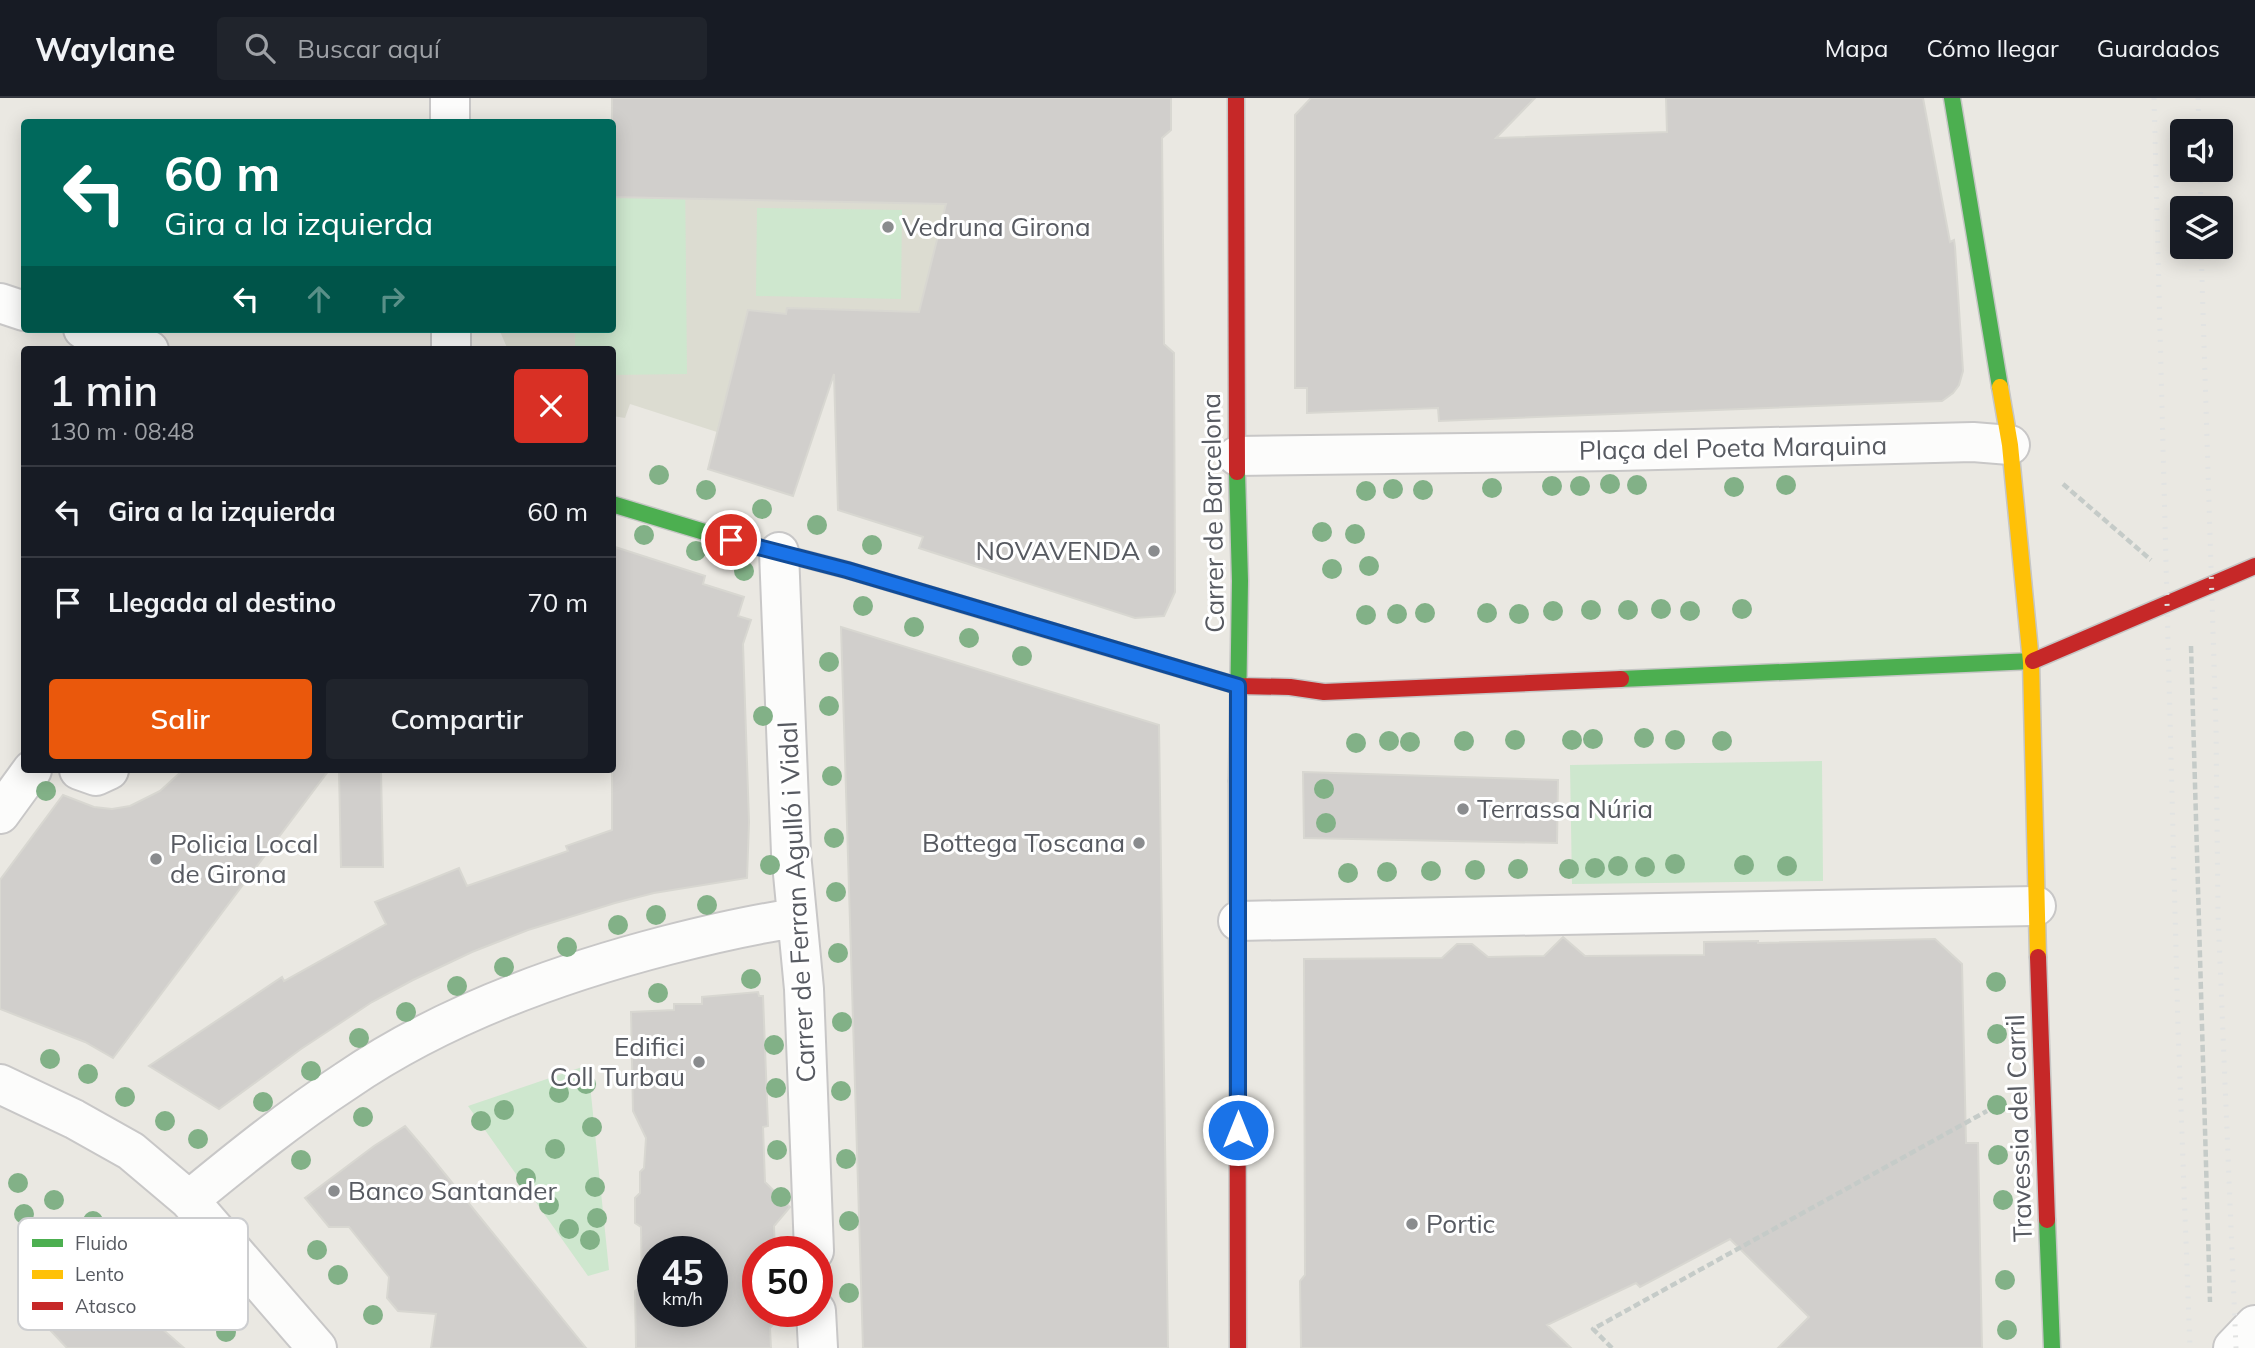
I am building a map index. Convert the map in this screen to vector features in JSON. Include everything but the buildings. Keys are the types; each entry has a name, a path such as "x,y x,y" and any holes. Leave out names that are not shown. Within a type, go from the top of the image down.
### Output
{"street":[{"path":"450,98 450,119"},
{"path":"1238,921 2036,905 2031,662 2010,445 1952,98"},
{"name":"Carrer de Barcelona","path":"1238,1348 1240,581 1236,409 1241,102"},
{"path":"0,303 21,310"},
{"path":"96,333 136,346"},
{"name":"Plaça del Poeta Marquina","path":"1237,456 1617,452 1973,443 2010,445"},
{"path":"616,505 1238,686 1290,687 1324,692 2031,662 2255,566"},
{"name":"Carrer de Ferran Agulló i Vidal","path":"779,552 791,853 804,989 813,1236"},
{"path":"0,814 30,773"},
{"name":"Travessia del Carril","path":"2036,905 2052,1348"},
{"path":"189,1200 257,1145 347,1079 426,1034 520,992 608,961 723,931 797,918"},
{"path":"0,1084 74,1119 131,1151 189,1200 205,1218"},
{"path":"248,1268 317,1348"},
{"path":"817,1327 818,1348"}],"path":[{"path":"2061,473 2063,486 2189,593 2210,1306"},
{"path":"1612,1348 1593,1329 1987,1111"}],"shaded area":[{"name":"Vedruna Girona","path":"616,145 1162,145 1164,339 788,308 717,432 630,404 625,418 616,416 616,346 506,346 501,333 616,333"}],"green space":[{"path":"685,168 687,374 616,375 616,346 575,346 575,333 616,333 616,169"},
{"path":"757,208 902,210 901,299 756,296"},
{"path":"1822,761 1823,881 1572,884 1570,765"},
{"path":"588,1065 609,1270 588,1276 468,1106"}],"railway":[{"path":"2154,98 2178,1028 2190,1348"},
{"path":"2198,98 2199,119"},
{"path":"2200,182 2201,196"},
{"path":"2201,259 2216,728 2218,913 2236,1348"}],"traffic: fast":[{"path":"1952,98 2000,387"},
{"path":"1237,472 1240,581 1237,781"},
{"path":"616,505 1082,640"},
{"path":"1621,679 2033,661"},
{"path":"2047,1220 2052,1348"}],"traffic: slow":[{"path":"2000,387 2010,445 2031,662 2038,957"}],"traffic: jam":[{"path":"1236,98 1237,472"},
{"path":"2033,661 2255,566"},
{"path":"1082,640 1238,686 1290,687 1324,692 1621,679"},
{"path":"1237,781 1238,1348"},
{"path":"2038,957 2047,1220"}],"place":[{"name":"Vedruna Girona","path":"888,227"},
{"name":"NOVAVENDA","path":"1154,551"},
{"name":"Terrassa Núria","path":"1463,809"},
{"name":"Bottega Toscana","path":"1139,843"},
{"name":"Policia Local de Girona","path":"156,859"},
{"name":"Edifici Coll Turbau","path":"699,1062"},
{"name":"Banco Santander","path":"334,1191"},
{"name":"Portic","path":"1412,1224"}],"route":[{"path":"731,540 847,570 1238,686 1238,1130"}]}
